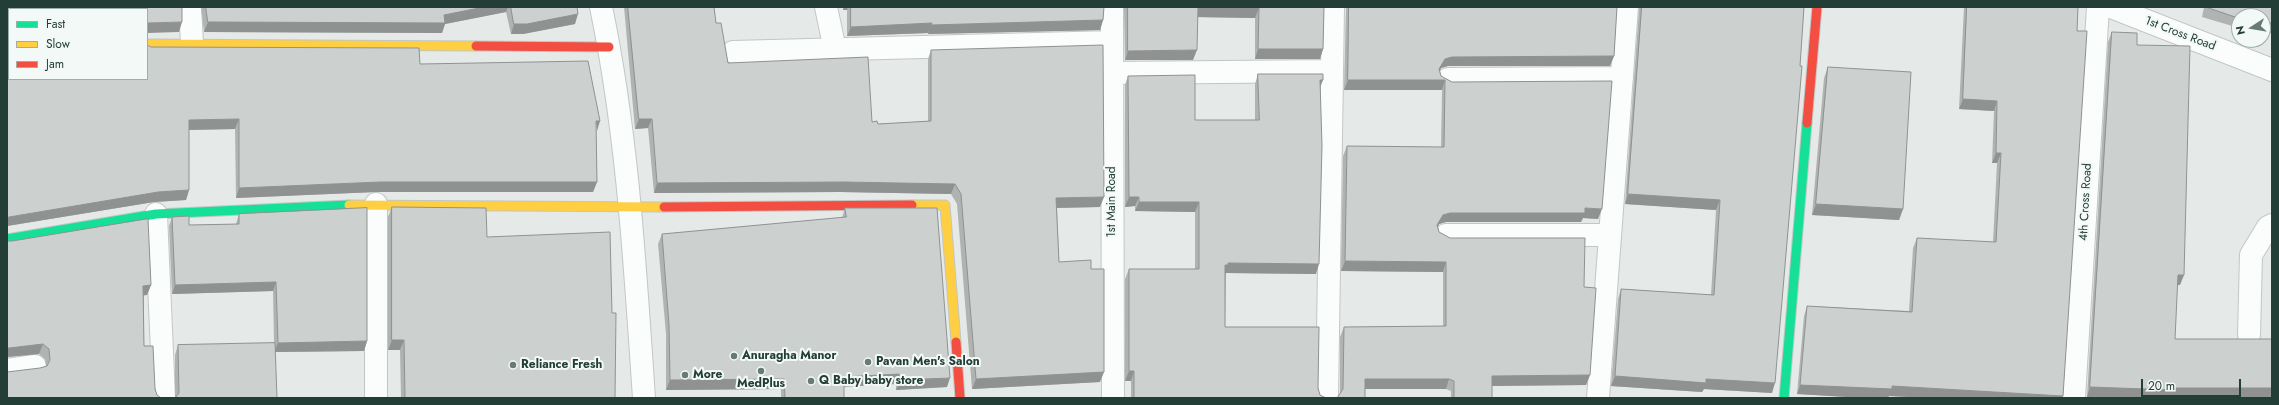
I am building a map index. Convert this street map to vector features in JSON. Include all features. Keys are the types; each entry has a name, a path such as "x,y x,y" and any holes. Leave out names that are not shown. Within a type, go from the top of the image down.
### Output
{"street":[{"path":"190,7 192,43"},
{"path":"601,7 609,47 631,207 644,398"},
{"path":"826,7 835,50"},
{"name":"1st Main Road","path":"1112,7 1113,398"},
{"path":"1327,398 1333,7"},
{"path":"1598,398 1627,7"},
{"path":"1784,398 1817,7"},
{"name":"4th Cross Road","path":"2074,398 2098,7"},
{"name":"1st Cross Road","path":"2111,7 2272,70"},
{"path":"733,52 1112,42"},
{"path":"148,44 192,43 609,47"},
{"path":"1112,73 1332,71"},
{"path":"1448,79 1622,78"},
{"path":"376,204 376,398"},
{"path":"7,239 34,236 156,214 376,204 631,207 945,205 960,398"},
{"path":"156,214 164,398"},
{"path":"2249,335 2251,255 2268,227 2272,225"},
{"path":"1446,235 1610,235"},
{"path":"7,370 35,366"}],"building":[{"path":"7,7 182,7 182,22 148,23 148,8 8,8 7,28"},
{"path":"206,7 484,7 444,15 445,23 208,22"},
{"path":"511,7 577,7 578,14 527,24 514,24"},
{"path":"628,7 714,7 716,23 721,23 728,63 868,57 872,122 877,121 878,124 931,121 931,50 1103,45 1104,197 1056,198 1059,262 1091,260 1091,269 1104,269 1104,372 976,379 961,194 955,184 844,182 657,183 652,119 639,119"},
{"path":"851,7 1104,7 1103,20 931,25 932,23 851,27"},
{"path":"1128,7 1198,7 1197,50 1128,51"},
{"path":"1210,7 1324,7 1323,49 1258,49 1259,8"},
{"path":"1349,7 1617,7 1614,56 1452,57 1445,59 1439,69 1441,76 1452,82 1612,81 1602,209 1585,208 1585,213 1450,213 1443,215 1437,225 1439,232 1450,238 1585,238 1584,287 1596,288 1590,375 1492,376 1492,398 1454,398 1454,381 1449,379 1365,379 1365,398 1337,398 1343,389 1344,327 1446,326 1446,262 1345,261 1347,146 1444,147 1445,80 1348,80"},
{"path":"1642,7 1804,7 1800,66 1802,66 1775,383 1706,379 1706,383 1615,376 1621,289 1714,295 1720,200 1628,194"},
{"path":"1967,7 2078,7 2077,31 2087,31 2063,396 1892,386 1892,389 1800,385 1807,306 1912,312 1917,238 1996,242 2001,153 1996,153 1997,101 1963,99"},
{"path":"2206,7 2272,7 2272,23 2271,8 2231,8 2231,15"},
{"path":"2112,32 2137,33 2137,45 2190,46 2184,275 2178,275 2175,339 2272,339 2272,388 2174,388 2174,390 2090,387"},
{"path":"148,46 151,47 419,48 420,64 588,61 600,121 596,121 597,182 380,182 239,188 239,119 189,120 189,190 158,192 7,218 7,49 8,80 148,80"},
{"path":"1828,67 1911,72 1903,209 1816,204"},
{"path":"1258,74 1323,74 1323,80 1320,80 1322,146 1319,264 1228,263 1228,265 1225,265 1225,327 1319,327 1318,388 1320,395 1326,398 1134,398 1134,371 1129,371 1129,269 1199,269 1199,202 1139,202 1139,197 1129,197 1128,76 1195,75 1195,120 1259,120"},
{"path":"392,207 486,208 487,237 610,232 612,313 616,313 615,398 405,398 404,340 392,340"},
{"path":"367,208 367,341 278,343 276,282 175,285 172,217 189,216 189,225 239,224 239,214"},
{"path":"845,208 937,208 950,378 900,380 899,374 844,377 844,398 785,398 784,379 670,380 669,325 662,234 846,217"},
{"path":"148,219 151,285 143,286 144,346 153,346 155,389 157,395 161,398 7,398 7,372 40,368 47,366 50,360 49,349 43,344 7,348 7,241"},
{"path":"275,343 277,398 175,398 179,393 178,345"}],"traffic: fast":[{"path":"1784,398 1807,123"},
{"path":"7,239 156,214 349,205"}],"traffic: slow":[{"path":"148,44 476,46"},
{"path":"349,205 664,207"},
{"path":"912,205 945,205 956,342"}],"traffic: jam":[{"path":"1807,123 1817,7"},
{"path":"476,46 609,47"},
{"path":"664,207 912,205"},
{"path":"956,342 960,398"}],"place":[{"name":"Anuragha Manor","path":"734,356"},
{"name":"Pavan Men's Salon","path":"868,362"},
{"name":"Reliance Fresh","path":"513,365"},
{"name":"MedPlus","path":"761,371"},
{"name":"More","path":"685,375"},
{"name":"Q Baby baby store","path":"811,381"}]}
